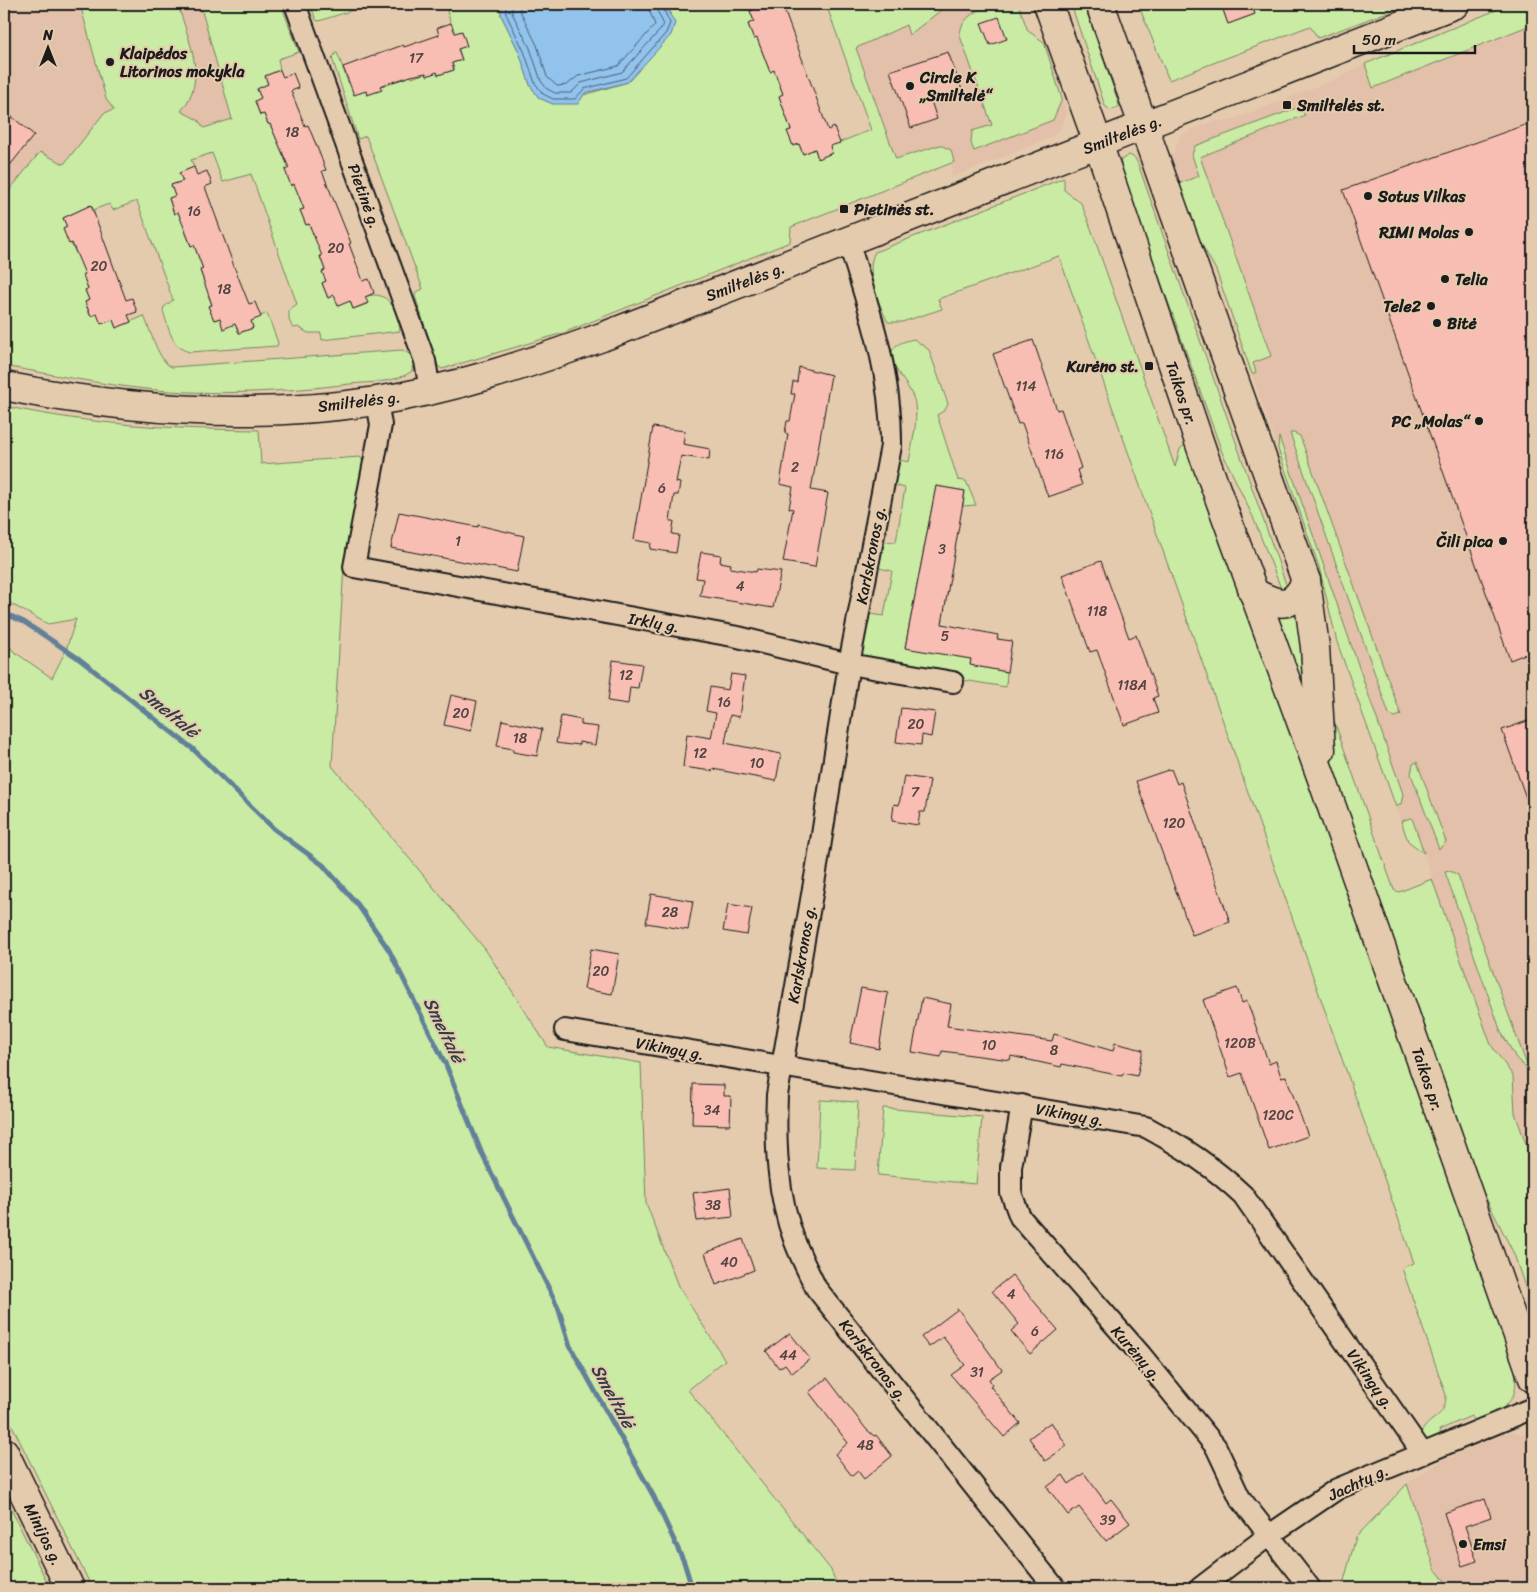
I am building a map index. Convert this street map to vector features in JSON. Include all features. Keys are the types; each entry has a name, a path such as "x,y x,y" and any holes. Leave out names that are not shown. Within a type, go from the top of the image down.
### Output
{"main road":[{"name":"Taikos pr.","path":"1048,4 1098,143 1205,459 1322,779 1533,1378"},
{"name":"Taikos pr.","path":"1100,4 1306,581 1315,647 1322,779"},
{"name":"Smiltelės g.","path":"4,386 62,398 116,404 180,408 289,409 377,401 481,378 536,361 1455,4"},
{"path":"1254,592 1272,602 1287,603 1295,598 1306,581"},
{"name":"Minijos g.","path":"4,1452 70,1588"}],"street":[{"name":"Pietinė g.","path":"295,4 425,361 430,390"},
{"name":"Karlskronos g.","path":"848,241 884,364 891,419 891,446 849,664 818,860 781,1066 775,1134 783,1203 795,1242 816,1288 1055,1588"},
{"name":"Irklų g.","path":"377,401 381,425 354,567 738,637 849,664 953,682"},
{"name":"Vikingų g.","path":"565,1030 1146,1127 1186,1149 1217,1172 1243,1196 1423,1454"},
{"name":"Kurėnų g.","path":"1022,1105 1010,1167 1011,1193 1020,1217 1141,1355 1216,1447 1240,1498 1310,1588"},
{"name":"Jachtų g.","path":"1200,1588 1268,1536 1337,1488 1533,1408"}],"shaded area":[{"name":"Klaipėdos Litorinos mokykla","path":"4,4 200,4 232,119 4,197"},
{"path":"949,4 1018,4 1028,31 1044,42 1067,115 1059,130 1048,139 951,178 953,155 945,146 940,145 896,159 856,48 906,25 910,35"},
{"path":"1511,4 1533,4 1533,1311 1514,1254 1481,1188 1344,804 1327,751 1325,695 1394,890 1399,892 1432,878 1424,853 1408,841 1337,642 1319,567 1216,271 1193,229 1170,164 1179,137 1189,131 1213,121 1230,121 1335,79 1368,63"},
{"path":"1509,1432 1531,1435 1533,1438 1533,1588 1451,1588 1435,1569 1407,1484 1441,1461"}],"green space":[{"path":"80,4 178,4 191,45 195,72 194,86 181,111 198,120 204,128 232,119 200,4 281,4 299,52 278,59 280,70 265,76 268,84 257,89 261,98 255,101 260,115 264,114 268,124 270,124 289,168 292,186 295,184 304,209 300,210 306,225 309,224 324,255 320,257 325,270 322,272 326,281 322,283 328,298 334,295 338,305 350,301 353,309 367,304 365,297 380,296 386,299 394,309 400,331 322,340 321,333 308,333 298,327 293,328 289,320 289,310 297,304 251,174 223,182 212,153 191,160 194,167 180,173 183,181 171,185 175,196 169,199 174,213 178,212 182,222 185,221 185,231 191,246 194,245 203,269 200,271 205,284 212,293 208,295 212,305 208,306 214,320 220,318 224,328 235,324 239,333 253,328 251,321 267,313 278,343 277,346 190,352 184,350 175,342 163,311 164,307 173,300 137,201 113,210 109,204 93,210 91,205 63,218 67,227 63,229 87,273 83,275 88,289 85,290 89,300 85,302 90,316 97,314 113,320 116,328 144,316 159,353 167,364 172,367 402,350 413,356 412,371 399,378 374,382 274,391 222,393 128,387 4,366 4,197 40,152 64,164 104,113 114,110 106,99"},
{"path":"310,4 372,4 319,21 316,20"},
{"path":"450,4 501,4 501,15 519,52 530,85 539,98 553,104 628,82 671,13 664,4 761,4 762,6 750,11 754,21 748,24 754,39 757,38 770,72 774,70 783,94 779,96 791,130 788,132 793,146 799,144 803,154 815,149 818,159 832,153 830,146 871,130 826,4 949,4 909,35 906,25 856,48 896,159 940,145 951,150 954,162 791,227 790,242 563,333 442,369 438,366 415,296 416,292 423,289 366,136 358,139 332,58 337,52 348,82 366,91 367,95 381,90 380,86 403,79 410,73 412,78 426,73 427,76 437,72 438,75 454,70 452,63 462,60 447,11"},
{"path":"995,4 1018,4 1028,31 1044,42 1062,99 1053,120 974,151 971,143 972,131 992,125 960,36 961,29 963,24 972,15 983,8"},
{"path":"1071,4 1084,4 1119,107 1110,110 1105,106"},
{"path":"1138,4 1221,4 1228,24 1255,14 1251,4 1409,4 1318,38 1310,26 1169,80"},
{"path":"1511,4 1533,4 1533,24 1373,88 1365,64"},
{"path":"1299,107 1305,115 1200,157 1271,356 1253,363 1256,372 1252,374 1216,270 1193,229 1175,185 1199,176 1192,155 1195,146"},
{"path":"1129,155 1135,158 1138,164 1288,590 1282,591 1253,517 1222,452 1120,168 1121,160"},
{"path":"1064,178 1064,190 1081,203 1089,223 1175,467 1180,449 1188,442 1509,1347 1516,1386 1509,1402 1490,1416 1475,1423 1471,1416 1439,1430 1442,1437 1426,1440 1421,1433 1443,1409 1446,1395 1402,1268 1414,1263 1059,256 938,299 942,309 902,322 888,322 874,287 871,268 875,252"},
{"path":"914,339 929,350 948,404 945,410 937,415 958,480 966,481 976,505 963,506 965,491 936,486 905,647 971,659 971,665 1007,672 1006,687 864,664 858,651 865,618 870,614 884,616 892,571 875,567 879,541 896,542 905,488 890,484 895,459 909,462 916,418 912,395 892,358 893,350 900,344"},
{"path":"4,406 68,418 131,425 259,430 261,464 360,457 367,466 344,565 332,766 485,949 548,1047 641,1063 646,1203 678,1286 725,1360 688,1390 831,1570 838,1588 92,1588 4,1409 4,637 13,651 52,678 66,650 76,619 48,624 4,600"},
{"path":"1290,433 1300,436 1401,715 1395,717 1389,714"},
{"path":"1279,437 1403,794 1401,804 1396,807 1337,642 1319,567 1278,449"},
{"path":"1295,608 1306,645 1307,698 1277,612"},
{"path":"1325,695 1394,890 1399,892 1432,879 1491,1045 1513,1076 1515,1113 1533,1164 1533,1311 1514,1254 1481,1188 1344,804 1327,751"},
{"path":"1417,762 1446,842 1439,849 1411,774 1413,764"},
{"path":"1412,818 1424,853 1408,841 1401,821"},
{"path":"1450,871 1458,875 1529,1071 1516,1058 1501,1032 1445,872"},
{"path":"1530,1085 1533,1088 1533,1122 1527,1098"},
{"path":"820,1100 858,1102 855,1170 817,1168"},
{"path":"883,1108 982,1117 976,1184 878,1175"},
{"path":"1407,1484 1435,1569 1451,1588 1342,1588 1356,1537"},
{"path":"4,1498 10,1507 50,1588 4,1588"}],"water":[{"path":"501,4 664,4 675,23 671,35 628,82 585,93 578,104 553,104 539,98 530,85 519,52 501,15"}],"building":[{"path":"768,4 782,4 828,130 834,127 840,143 830,146 832,153 818,159 815,149 803,154 799,144 793,146 787,131 791,130 779,96 783,94 774,70 770,72 757,38 754,39 748,24 754,21 750,11"},
{"path":"1221,4 1251,4 1255,14 1228,24"},
{"path":"999,17 1007,39 990,45 981,23"},
{"path":"451,23 455,33 462,31 467,46 458,49 462,60 452,63 454,70 438,75 437,72 427,76 426,73 411,76 380,86 382,90 367,95 366,91 354,95 343,67 403,45 404,47 439,35 437,28"},
{"path":"948,52 962,90 931,101 937,119 911,128 890,71"},
{"path":"280,70 283,77 293,73 299,88 291,91 305,126 308,125 326,170 322,171 351,243 349,244 363,281 369,279 374,293 365,297 368,303 353,309 350,301 338,306 334,295 328,298 322,283 326,281 322,272 325,270 320,256 322,256 309,224 306,225 300,210 304,209 294,184 291,186 285,170 289,168 270,124 268,124 264,114 260,115 255,101 261,98 257,89 268,84 265,76"},
{"path":"11,116 34,135 4,173 4,125"},
{"name":"PC „Molas“","path":"1533,122 1533,651 1510,660 1343,190"},
{"path":"194,167 197,175 207,171 212,184 205,187 235,269 249,304 255,302 261,317 251,321 253,328 239,333 235,324 223,329 220,318 214,320 208,306 212,305 200,270 203,269 194,245 191,246 178,212 174,214 169,198 175,196 171,185 183,181 179,173"},
{"path":"91,205 126,300 132,298 137,312 128,315 131,322 116,328 113,320 101,324 97,314 91,316 85,302 89,300 85,290 88,289 83,275 85,274 72,243 69,244 63,229 67,227 63,218"},
{"path":"1033,340 1057,410 1061,409 1081,468 1077,470 1082,485 1048,497 1022,423 1018,424 993,354"},
{"path":"799,367 831,375 811,490 828,493 815,567 783,562 793,509 789,508 793,487 780,484 788,434 785,433 787,421 790,421 795,394 791,394 793,382 797,382"},
{"path":"653,427 685,431 683,444 710,449 709,460 681,456 676,482 680,483 678,495 674,495 670,521 674,521 672,534 679,535 676,553 650,549 651,543 634,540"},
{"path":"936,486 965,491 942,624 998,635 997,639 1012,641 1007,672 970,665 971,659 905,648"},
{"path":"399,512 478,527 478,525 524,536 517,572 391,548"},
{"path":"701,552 721,555 720,562 731,564 730,568 756,572 757,569 781,572 773,608 700,596 703,579 696,578"},
{"path":"1101,561 1129,638 1136,635 1158,696 1153,698 1158,713 1124,725 1097,650 1090,652 1062,575"},
{"path":"613,660 642,664 638,688 630,687 628,704 608,701"},
{"path":"731,674 745,676 739,717 730,715 725,743 781,754 776,781 713,769 712,771 683,767 687,734 711,738 716,713 706,711 710,687 728,690"},
{"path":"451,695 477,701 471,731 444,725"},
{"path":"901,708 935,712 931,737 922,735 921,745 896,742"},
{"path":"561,716 581,720 581,725 598,727 595,745 579,742 579,745 556,743"},
{"path":"1533,719 1533,811 1531,812 1502,730"},
{"path":"502,720 542,729 537,756 513,752 513,749 497,746"},
{"path":"1171,769 1177,784 1181,782 1230,922 1192,935 1136,781"},
{"path":"904,776 930,780 925,812 920,812 918,825 892,821 894,804 899,805"},
{"path":"651,894 693,901 688,930 646,923"},
{"path":"728,904 752,908 747,935 723,931"},
{"path":"591,949 619,954 612,994 584,989"},
{"path":"861,988 888,993 879,1049 850,1043"},
{"path":"1237,988 1242,1003 1247,1001 1269,1064 1276,1061 1281,1077 1286,1076 1308,1136 1269,1150 1242,1073 1230,1077 1203,1000"},
{"path":"922,998 951,1004 947,1026 1052,1041 1054,1034 1113,1051 1115,1043 1143,1050 1137,1076 1123,1073 1122,1076 1062,1064 1061,1067 1011,1056 1010,1060 942,1051 941,1057 912,1052"},
{"path":"693,1084 724,1085 724,1096 731,1096 730,1125 692,1124"},
{"path":"730,1188 733,1217 697,1221 693,1193"},
{"path":"743,1239 754,1270 716,1285 705,1253"},
{"path":"1012,1275 1058,1330 1030,1354 1011,1331 1019,1324 992,1291"},
{"path":"958,1309 1002,1370 989,1379 992,1384 990,1386 1020,1423 1004,1437 951,1375 965,1365 943,1337 929,1347 921,1337"},
{"path":"790,1333 810,1359 792,1373 785,1364 779,1368 766,1351"},
{"path":"827,1378 866,1429 874,1436 876,1435 892,1456 864,1479 858,1471 852,1476 835,1454 848,1443 809,1392"},
{"path":"1051,1422 1067,1446 1045,1461 1029,1438"},
{"path":"1084,1473 1106,1503 1111,1499 1130,1523 1106,1541 1079,1507 1068,1515 1047,1487 1063,1475 1069,1484"},
{"path":"1485,1499 1491,1517 1465,1526 1477,1561 1462,1566 1444,1513"}],"waterway":[{"name":"Smeltalė","path":"4,613 24,622 78,658 193,749 274,829 323,865 358,905 389,950 446,1065 482,1154 558,1307 570,1346 654,1497 684,1562 692,1588"}],"place":[{"name":"Klaipėdos Litorinos mokykla","path":"110,62"},
{"name":"Circle K „Smiltelė“","path":"910,86"},
{"name":"Smiltelės st.","path":"1287,105"},
{"name":"Sotus Vilkas","path":"1368,196"},
{"name":"Pietinės st.","path":"844,209"},
{"name":"RIMI Molas","path":"1469,232"},
{"name":"Telia","path":"1445,279"},
{"name":"Tele2","path":"1431,306"},
{"name":"Bitė","path":"1437,323"},
{"name":"Kurėno st.","path":"1149,366"},
{"name":"PC „Molas“","path":"1479,421"},
{"name":"Čili pica","path":"1503,541"},
{"name":"Emsi","path":"1463,1544"}]}
